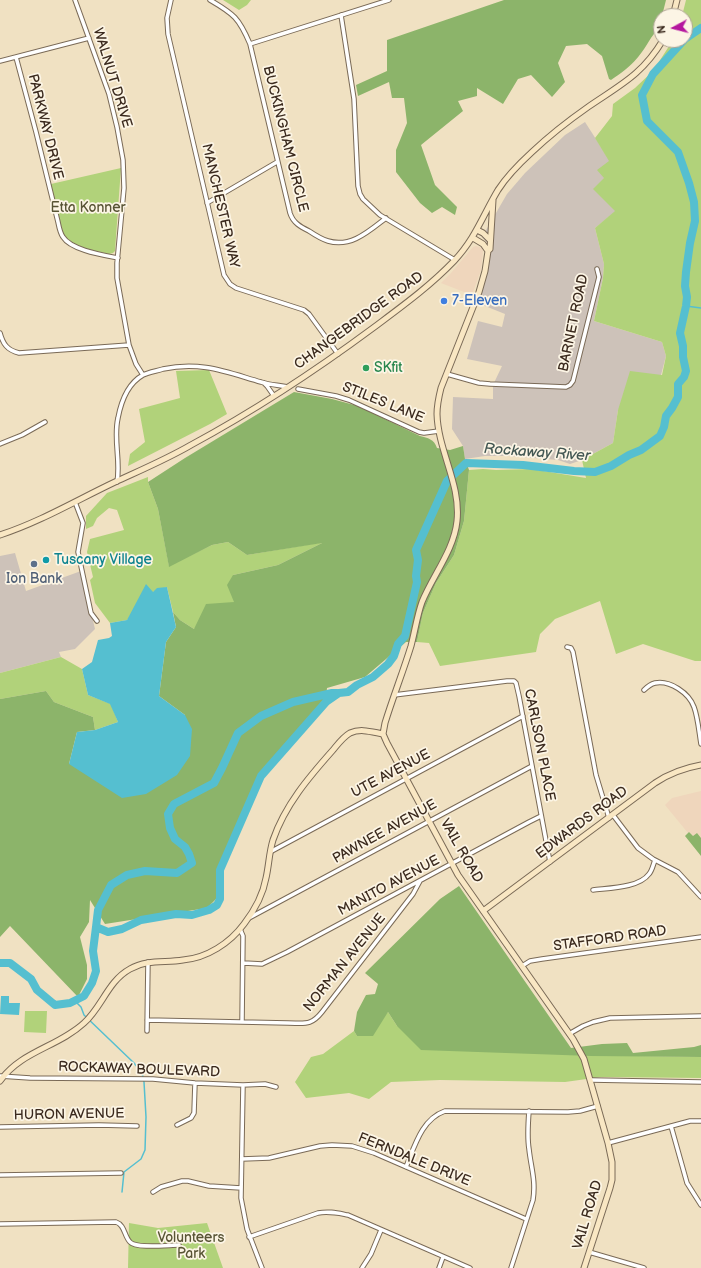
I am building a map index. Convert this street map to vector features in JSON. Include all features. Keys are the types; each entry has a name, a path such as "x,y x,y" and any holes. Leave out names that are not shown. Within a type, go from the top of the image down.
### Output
{"street":[{"name":"WALNUT DRIVE","path":"75,0 112,107 123,160 124,188 117,278 129,346 136,364 143,375"},
{"name":"MANCHESTER WAY","path":"171,0 167,18 168,34 223,271 227,280 236,288 304,310 309,314 338,354"},
{"name":"BUCKINGHAM CIRCLE","path":"210,0 228,10 237,19 250,44 277,162 292,218 297,224 323,240 335,243 352,240 365,234 386,218"},
{"path":"250,44 389,0"},
{"path":"341,15 354,99 359,191 363,199 386,218 455,260"},
{"path":"0,61 89,38"},
{"name":"CHANGEBRIDGE ROAD","path":"0,535 75,502 189,446 274,396 338,354 428,286 455,260 473,238 499,189 531,153 570,119 636,74 652,57 658,48"},
{"name":"PARKWAY DRIVE","path":"16,57 62,235 66,241 75,246 118,258"},
{"path":"207,203 277,162"},
{"name":"STILES LANE","path":"298,389 349,400 419,432 439,431 437,413 439,397 479,292 485,271 488,251 490,249 493,200"},
{"path":"477,230 483,233 490,240"},
{"path":"473,238 483,244 488,251"},
{"name":"BARNET ROAD","path":"447,374 479,383 490,384 566,387 570,385 599,277 597,268"},
{"path":"0,333 5,346 19,353 129,346"},
{"path":"116,482 118,470 116,426 120,408 128,389 138,378 143,375 174,367 196,366 222,371 263,383 288,387"},
{"path":"263,383 274,396"},
{"path":"0,444 45,422"},
{"path":"1,1078 24,1058 67,1037 85,1023 99,1006 108,990 119,977 131,968 148,962 183,961 198,957 225,943 240,929 255,908 263,890 270,852 279,825 296,794 344,737 358,731 383,734 385,723 410,648 422,602 450,547 457,524 458,508 455,488 439,431"},
{"path":"75,502 83,523 78,552 79,558 91,613 97,621"},
{"path":"567,647 571,648 573,652 595,770 611,816 638,848 655,860 678,872 701,897"},
{"name":"CARLSON PLACE","path":"394,696 514,681 516,683 550,862"},
{"path":"644,690 652,684 664,683 675,687 684,693 694,707 701,744"},
{"name":"UTE AVENUE","path":"270,852 523,716"},
{"name":"VAIL ROAD","path":"383,734 458,875 569,1034 584,1059 591,1080 612,1162 612,1180 584,1268"},
{"name":"EDWARDS ROAD","path":"484,911 665,776 681,769 701,765"},
{"name":"PAWNEE AVENUE","path":"249,918 532,766"},
{"name":"MANITO AVENUE","path":"244,963 260,964 268,962 541,816"},
{"path":"593,890 623,886 641,881 650,873 655,860"},
{"name":"NORMAN AVENUE","path":"147,1020 308,1023 316,1019 413,894 420,881"},
{"path":"240,929 243,936 244,963 242,1022"},
{"name":"STAFFORD ROAD","path":"522,966 530,961 542,959 701,937"},
{"path":"147,1031 148,962"},
{"path":"569,1034 593,1022 610,1018 701,1016"},
{"name":"ROCKAWAY BOULEVARD","path":"1,1078 153,1079 195,1083 244,1085 265,1084 276,1087"},
{"path":"591,1080 701,1082"},
{"path":"177,1125 191,1118 194,1113 195,1083"},
{"path":"244,1085 241,1188 244,1220 249,1237 262,1268"},
{"path":"406,1167 423,1128 430,1119 440,1112 448,1110 575,1112 598,1106"},
{"path":"511,1268 533,1200 534,1182 529,1148 529,1111"},
{"path":"608,1143 690,1121 701,1121"},
{"name":"HURON AVENUE","path":"0,1127 99,1125 137,1126"},
{"path":"671,1126 687,1184 701,1205"},
{"name":"FERNDALE DRIVE","path":"242,1159 268,1158 320,1146 343,1145 358,1147 526,1218"},
{"path":"0,1175 121,1173"},
{"path":"154,1192 161,1187 182,1181 209,1186 241,1188"},
{"path":"249,1237 305,1217 325,1212 337,1212 348,1215 470,1268"},
{"path":"0,1224 116,1222 122,1226 131,1244 143,1246 179,1245"},
{"path":"362,1268 371,1254 381,1230"},
{"path":"589,1252 644,1268"},
{"path":"440,1268 443,1257"}],"shaded area":[{"path":"585,122 610,161 605,178 616,211 595,228 604,264 603,278 594,321 662,342 666,356 661,375 618,410 613,443 582,460 570,464 558,460 509,456 485,456 465,459 463,446 452,429 453,397 493,399 493,385 502,366 467,359 478,321 502,327 505,314 475,302 479,293 489,245 482,237 507,194 525,173 565,135"},
{"path":"476,246 482,248 483,251 481,270 472,295 441,283 473,247"},
{"path":"15,553 26,591 81,571 95,629 75,649 59,652 61,657 0,673 0,556"},
{"path":"701,791 701,838 697,833 693,836 689,832 688,833 665,805 672,798"}],"green space":[{"path":"223,0 251,0 247,5 239,10"},
{"path":"504,0 666,0 664,8 653,8 653,34 642,51 634,62 611,80 609,79 602,56 587,44 566,46 558,63 565,82 552,97 531,75 518,79 503,104 477,88 477,96 458,101 463,111 421,145 435,185 457,207 455,215 442,207 432,213 420,203 396,172 396,150 407,123 404,98 392,98 389,82 358,96 356,85 387,71 387,40"},
{"path":"686,0 701,0 701,661 695,661 643,644 616,654 600,601 555,619 540,634 536,652 440,666 429,643 417,642 423,613 436,583 454,555 464,521 469,470 531,469 586,478 582,460 613,443 618,410 630,371 662,375 666,356 662,342 594,321 603,278 604,264 595,228 615,211 593,189 604,178 597,170 609,161 595,138 612,116 613,104 635,88 653,71 668,48 693,48 693,8 684,8"},
{"name":"Etta Konner","path":"121,168 115,251 109,254 84,248 72,242 63,233 51,184"},
{"path":"209,370 227,414 128,466 130,454 145,442 139,409 180,398 176,371"},
{"path":"294,392 332,399 358,406 420,436 430,439 437,448 450,450 463,446 465,459 469,470 464,521 454,555 436,583 423,613 417,642 406,642 365,677 327,688 326,698 261,771 218,869 216,899 207,908 105,924 90,900 89,922 80,937 87,965 87,979 78,997 10,926 0,937 0,699 46,691 54,702 93,717 95,730 77,732 69,764 185,715 159,696 166,642 176,627 173,612 180,620 194,629 206,604 234,602 227,585 233,575 278,565 322,543 247,555 228,542 212,545 169,567 158,509 148,482"},
{"path":"148,477 148,482 158,509 169,566 212,545 228,542 247,555 324,542 278,565 233,575 234,602 194,629 180,620 173,612 167,587 153,592 127,620 110,623 95,603 90,580 93,577 87,552 90,539 124,530 117,510 109,508 97,518 93,526 86,529 86,516 107,493"},
{"path":"61,657 82,669 88,695 111,704 118,722 95,730 93,717 54,702 46,691 0,699 0,673"},
{"path":"689,832 693,836 697,833 701,838 701,856 685,836"},
{"path":"459,886 571,1048 602,1044 627,1043 633,1053 701,1045 701,1057 591,1056 421,1050 397,1026 388,1012 373,1036 357,1036 354,1031 357,1012 366,995 375,994 378,984 365,973 440,899"},
{"path":"25,1011 47,1011 46,1033 24,1032"},
{"path":"388,1012 397,1026 575,1055 701,1057 701,1078 601,1077 565,1082 440,1080 391,1082 369,1099 349,1093 306,1098 295,1082 311,1057 323,1054 354,1031 357,1036"},
{"name":"Volunteers Park","path":"129,1223 158,1228 207,1223 223,1268 128,1268"}],"water":[{"path":"146,584 153,592 157,588 167,587 176,627 166,642 159,696 185,715 192,729 190,756 177,775 146,794 122,798 69,764 77,732 95,730 118,722 110,704 88,695 82,669 92,662 98,640 112,636 110,623 127,620"},
{"path":"1,996 9,996 9,1003 20,1003 19,1015 0,1014"}],"waterway":[{"name":"Rockaway River","path":"693,34 701,28"},
{"name":"Rockaway River","path":"0,963 10,963 31,979 37,990 55,1005 70,1003 84,996 92,983 96,971 93,951 96,927 108,932 122,929 141,920 176,914 192,915 209,910 217,905 220,899 220,870 261,776 326,702 339,693 348,692 357,685 373,677 388,664 394,656 398,644 405,636 417,582 416,576 418,560 416,550 447,481 466,463 523,465 595,472 611,466 629,455 641,450 660,436 664,427 666,416 678,397 678,384 684,377 686,371 680,333 687,297 685,286 686,272 695,221 694,202 678,152 647,121 642,95 653,74 677,48"},
{"path":"686,306 701,308"},
{"path":"96,927 98,910 111,885 127,875 145,871 177,873 192,863 185,847 175,839 170,828 168,814 174,804 214,783 238,733 261,716 293,702 337,693"},
{"path":"75,1001 81,1007 84,1015 134,1063 142,1073 146,1117 145,1150 141,1159 124,1172 122,1192"}],"place":[{"name":"7-Eleven","path":"444,301"},
{"name":"SKfit","path":"366,368"},
{"name":"Tuscany Village","path":"46,560"},
{"name":"Ion Bank","path":"34,564"}]}
